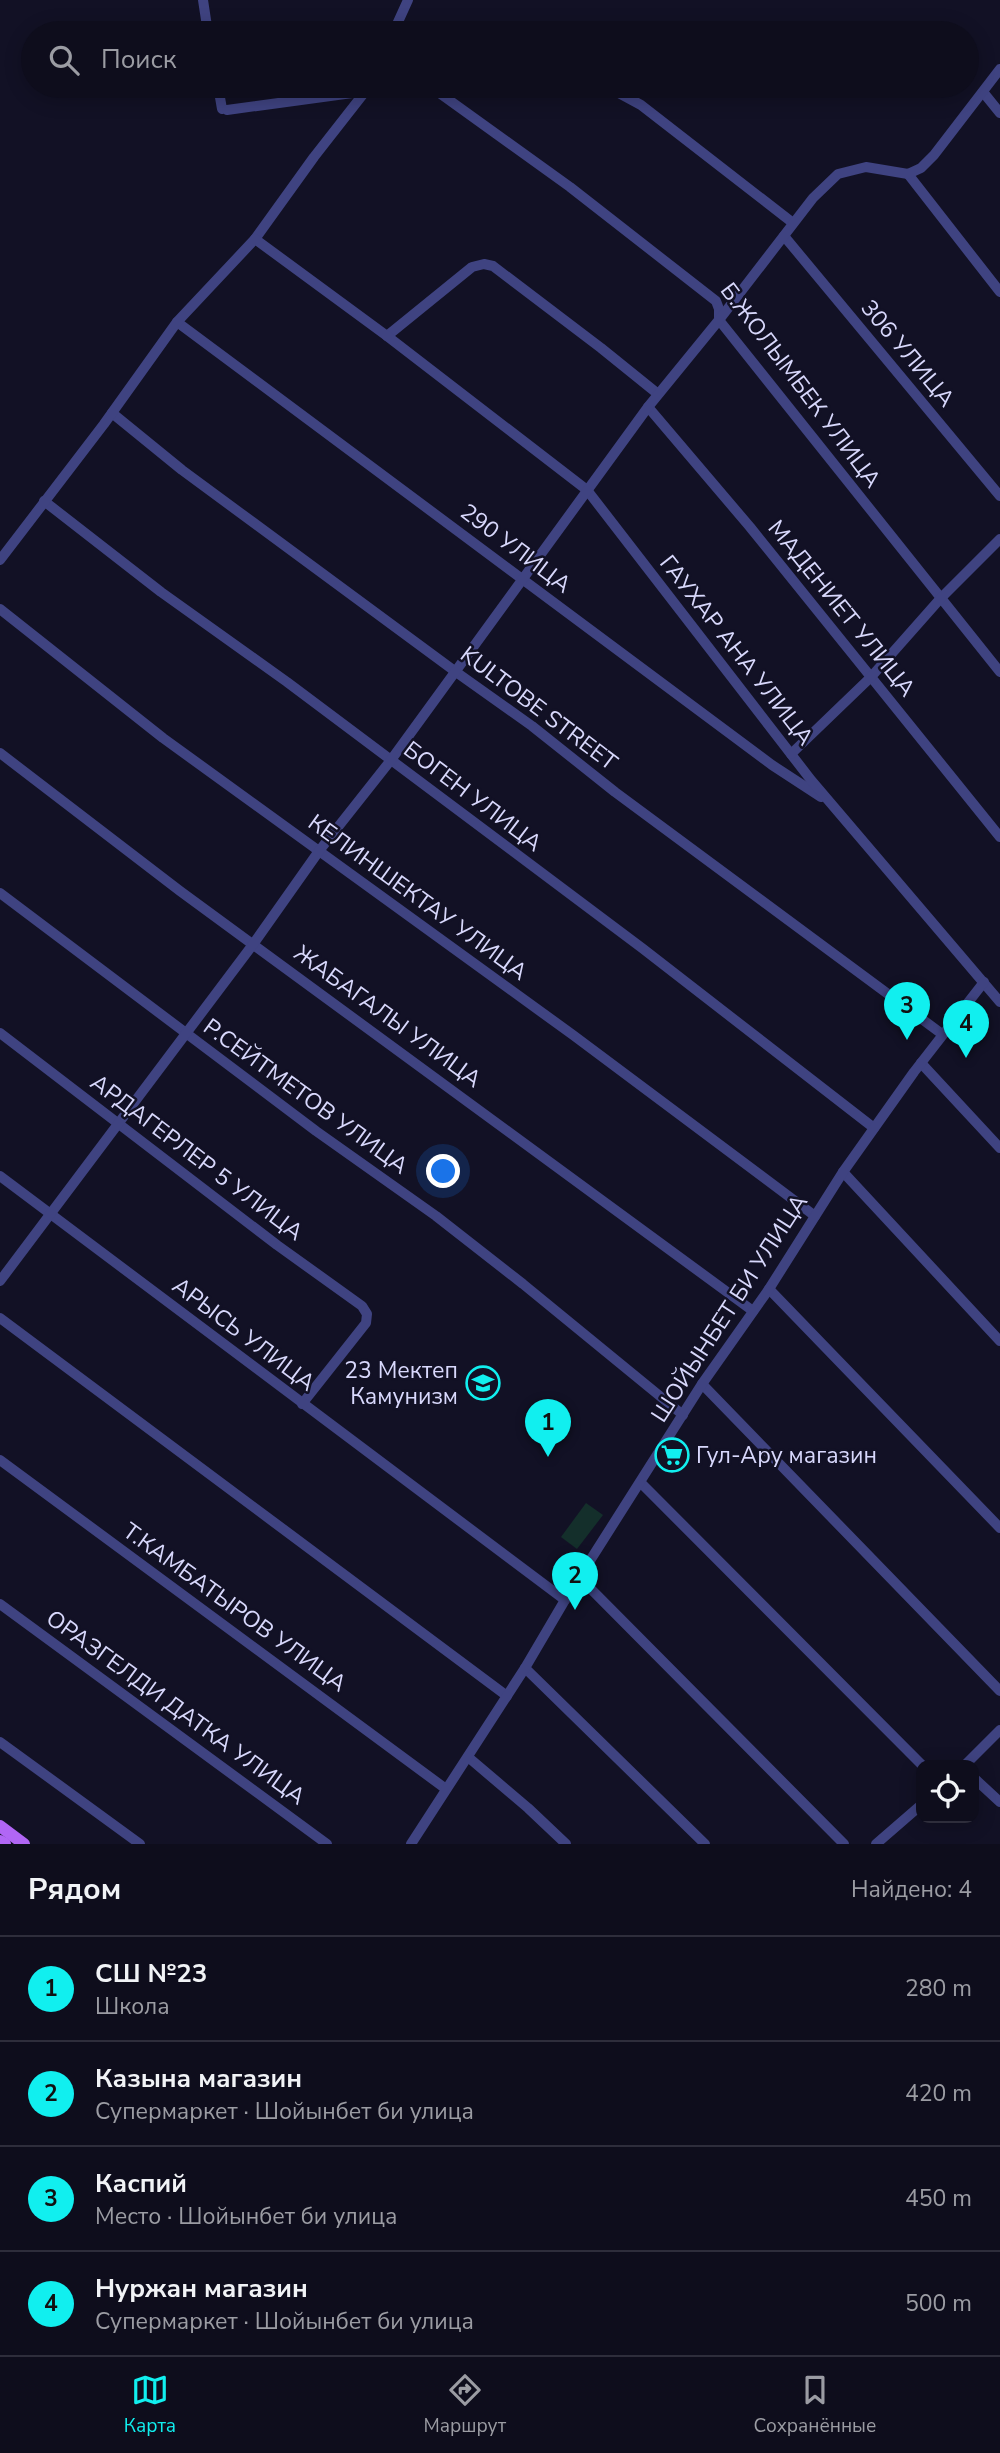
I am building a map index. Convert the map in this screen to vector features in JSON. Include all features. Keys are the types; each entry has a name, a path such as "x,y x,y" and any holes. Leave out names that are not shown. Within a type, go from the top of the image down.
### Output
{"main road":[{"path":"0,1826 24,1844"},
{"path":"0,1840 5,1844"}],"street":[{"path":"203,0 206,21"},
{"path":"398,21 408,0"},
{"path":"979,96 1000,69"},
{"path":"982,92 1000,113"},
{"path":"221,98 224,109 299,98"},
{"path":"0,560 112,414 177,322 255,239 360,98"},
{"name":"Б.ЖОЛЫМБЕК УЛИЦА","path":"451,98 716,301 719,320 1000,672"},
{"path":"628,98 641,105 793,223"},
{"path":"0,1281 254,943 319,851 391,760 648,407 813,198 838,174 866,167 908,174 921,168 977,98"},
{"path":"908,174 1000,292"},
{"name":"306 УЛИЦА","path":"784,236 1000,496"},
{"name":"ГАУХАР АНА УЛИЦА","path":"255,239 587,491 791,754 1000,1002"},
{"path":"387,337 472,267 484,264 492,266 658,394"},
{"name":"290 УЛИЦА","path":"177,322 772,765 832,804"},
{"name":"МАДЕНИЕТ УЛИЦА","path":"648,407 750,527 1000,837"},
{"name":"KULTOBE STREET","path":"112,414 183,470 532,726 615,792 942,1034"},
{"name":"БОГЕН УЛИЦА","path":"44,501 161,592 287,682 642,948 874,1128"},
{"path":"791,754 871,677 940,599 1000,538"},
{"name":"КЕЛИНШЕКТАУ УЛИЦА","path":"0,609 163,738 573,1035 815,1216"},
{"name":"ЖАБАГАЛЫ УЛИЦА","path":"0,753 180,891 754,1311"},
{"name":"Р.СЕЙТМЕТОВ УЛИЦА","path":"0,893 185,1034 436,1216 683,1415"},
{"name":"ШОЙЫНБЕТ БИ УЛИЦА","path":"411,1844 525,1668 702,1384 769,1289 843,1172 942,1034 984,982"},
{"name":"АРДАГЕРЛЕР 5 УЛИЦА","path":"0,1033 277,1245 362,1306 367,1314 366,1323 302,1404"},
{"path":"921,1063 1000,1148"},
{"path":"843,1172 1000,1341"},
{"name":"АРЫСЬ УЛИЦА","path":"0,1176 565,1600"},
{"path":"769,1289 1000,1528"},
{"path":"0,1318 507,1696"},
{"path":"702,1384 1000,1691"},
{"name":"Т.КАМБАТЫРОВ УЛИЦА","path":"0,1460 446,1789"},
{"path":"641,1483 917,1760"},
{"path":"580,1578 844,1844"},
{"name":"ОРАЗГЕЛДИ ДАТКА УЛИЦА","path":"0,1604 327,1844"},
{"path":"525,1668 705,1844"},
{"path":"970,1760 1000,1730"},
{"path":"0,1742 140,1844"},
{"path":"468,1757 566,1844"},
{"path":"979,1783 1000,1802"},
{"path":"876,1844 916,1809"}],"green space":[{"path":"586,1503 603,1515 577,1549 561,1537"}],"place":[{"name":"Каспий","path":"907,1040"},
{"name":"Нуржан магазин","path":"966,1058"},
{"name":"23 Мектеп Камунизм","path":"483,1383"},
{"name":"Гул-Ару магазин","path":"672,1455"},
{"name":"СШ №23","path":"548,1457"},
{"name":"Казына магазин","path":"575,1610"}]}
